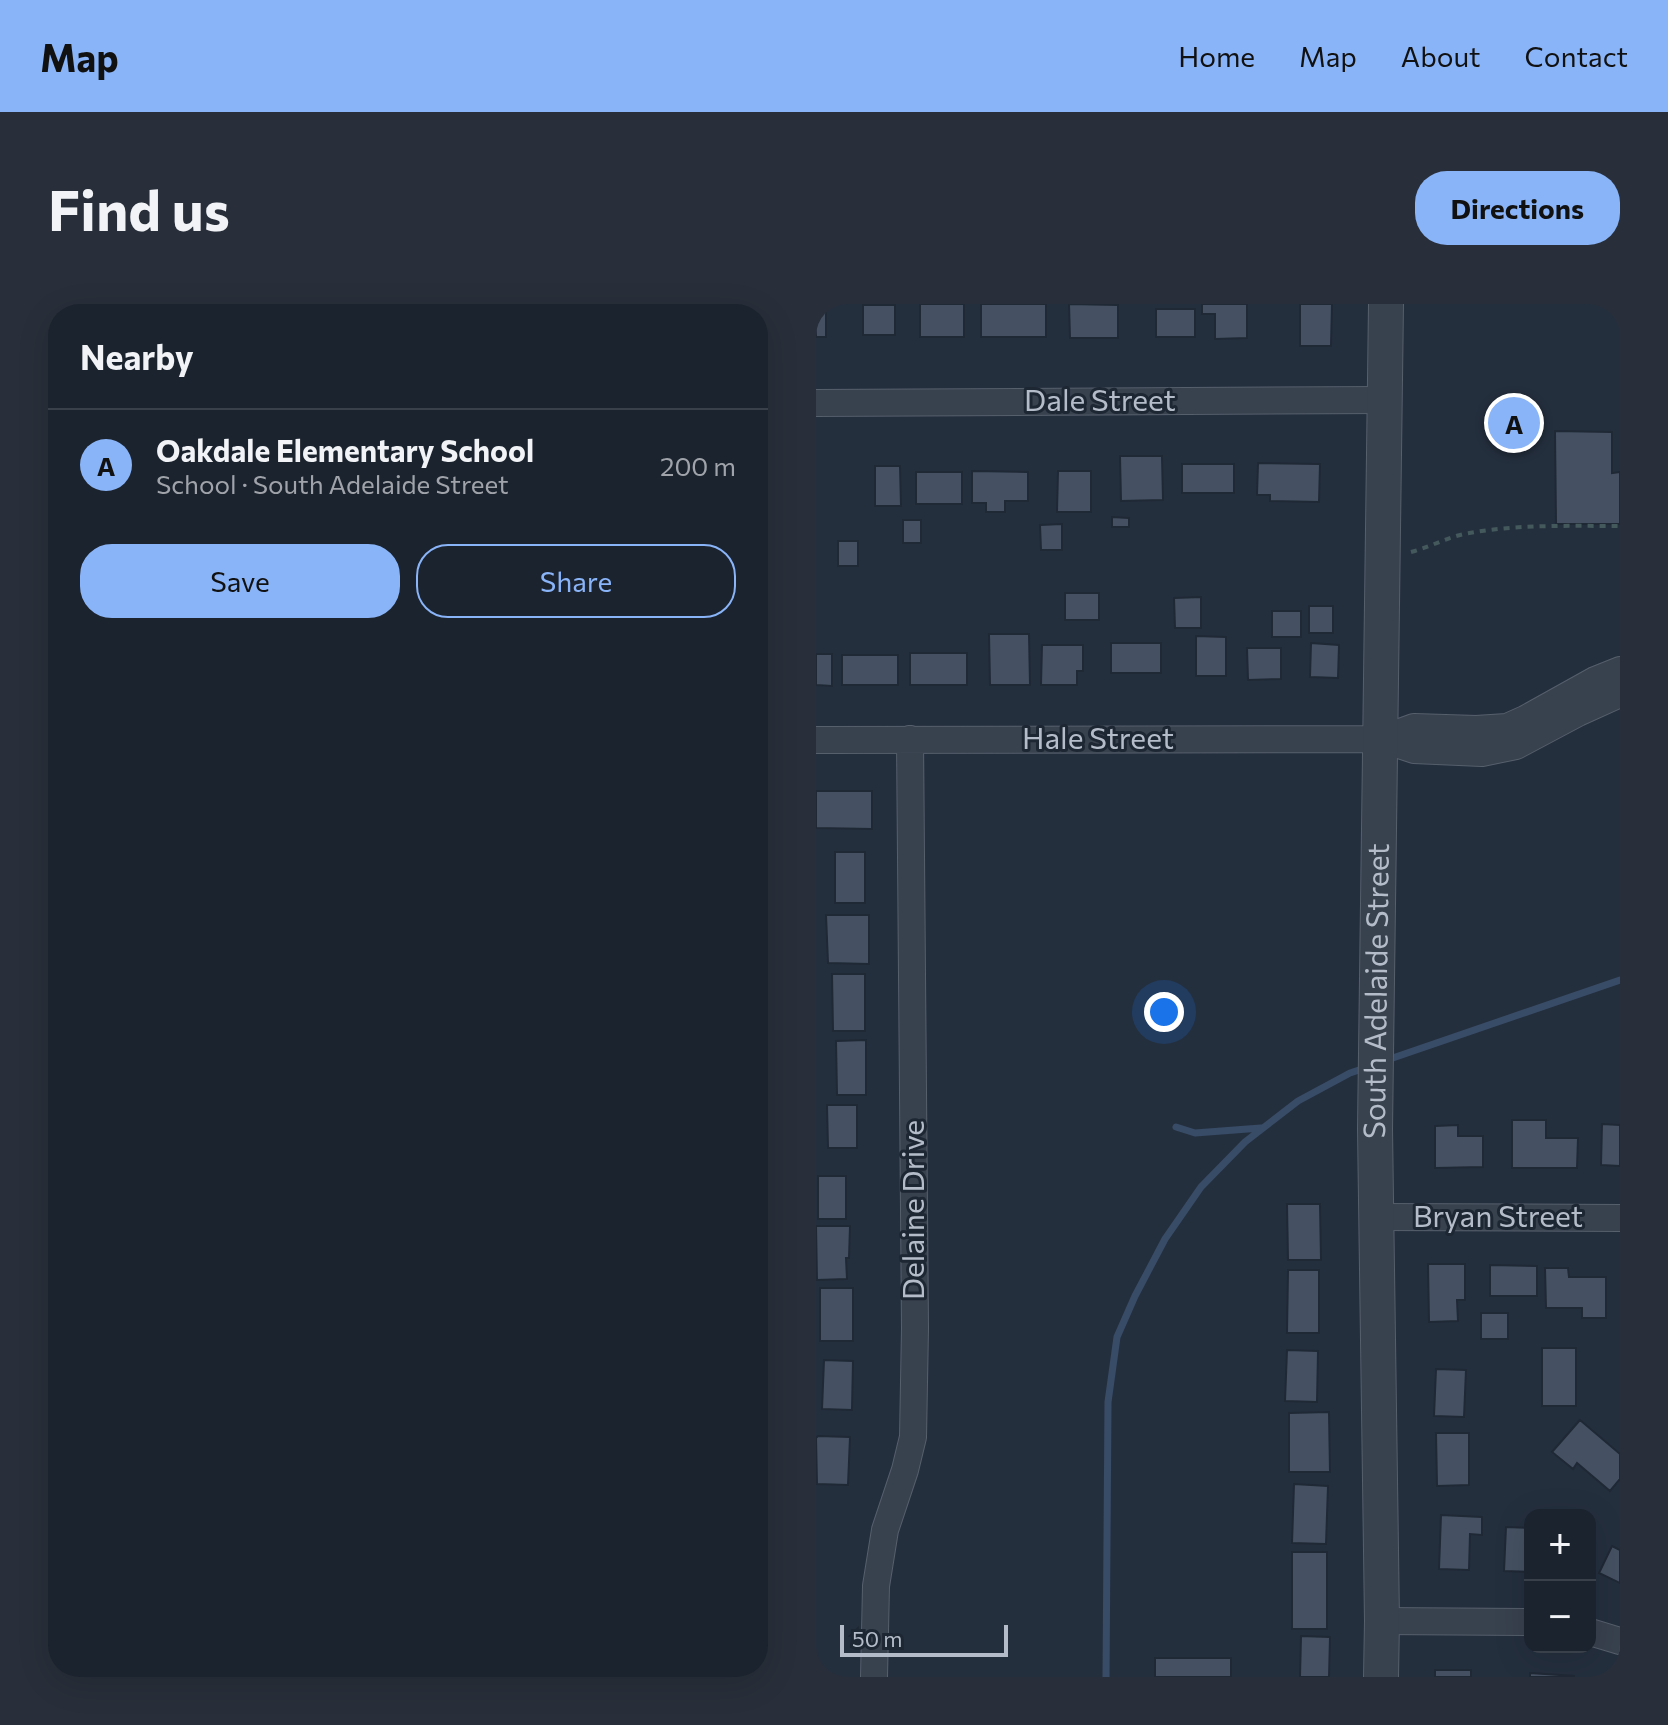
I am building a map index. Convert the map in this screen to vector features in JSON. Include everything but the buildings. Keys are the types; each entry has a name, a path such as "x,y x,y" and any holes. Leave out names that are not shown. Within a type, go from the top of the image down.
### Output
{"street":[{"name":"South Adelaide Street","path":"1381,1677 1376,1062 1386,304"},
{"name":"Dale Street","path":"816,403 1384,400"},
{"path":"1562,710 1595,680 1620,670"},
{"path":"1562,710 1620,694"},
{"name":"Hale Street","path":"816,740 1381,739 1414,727 1507,727 1562,710"},
{"name":"Delaine Drive","path":"874,1677 876,1586 888,1519 913,1437 915,1328 910,739"},
{"name":"Bryan Street","path":"1376,1217 1620,1218"},
{"path":"1382,1621 1524,1622"},
{"path":"1596,1634 1620,1641"}],"path":[{"path":"1411,552 1464,534 1553,526 1620,526"}],"waterway":[{"path":"1384,1061 1620,980"},
{"path":"1106,1677 1108,1402 1117,1337 1165,1239 1201,1187 1245,1142 1298,1101 1365,1068"},
{"path":"1176,1127 1195,1133 1261,1128"}],"place":[{"name":"Oakdale Elementary School","path":"1514,423"}]}
